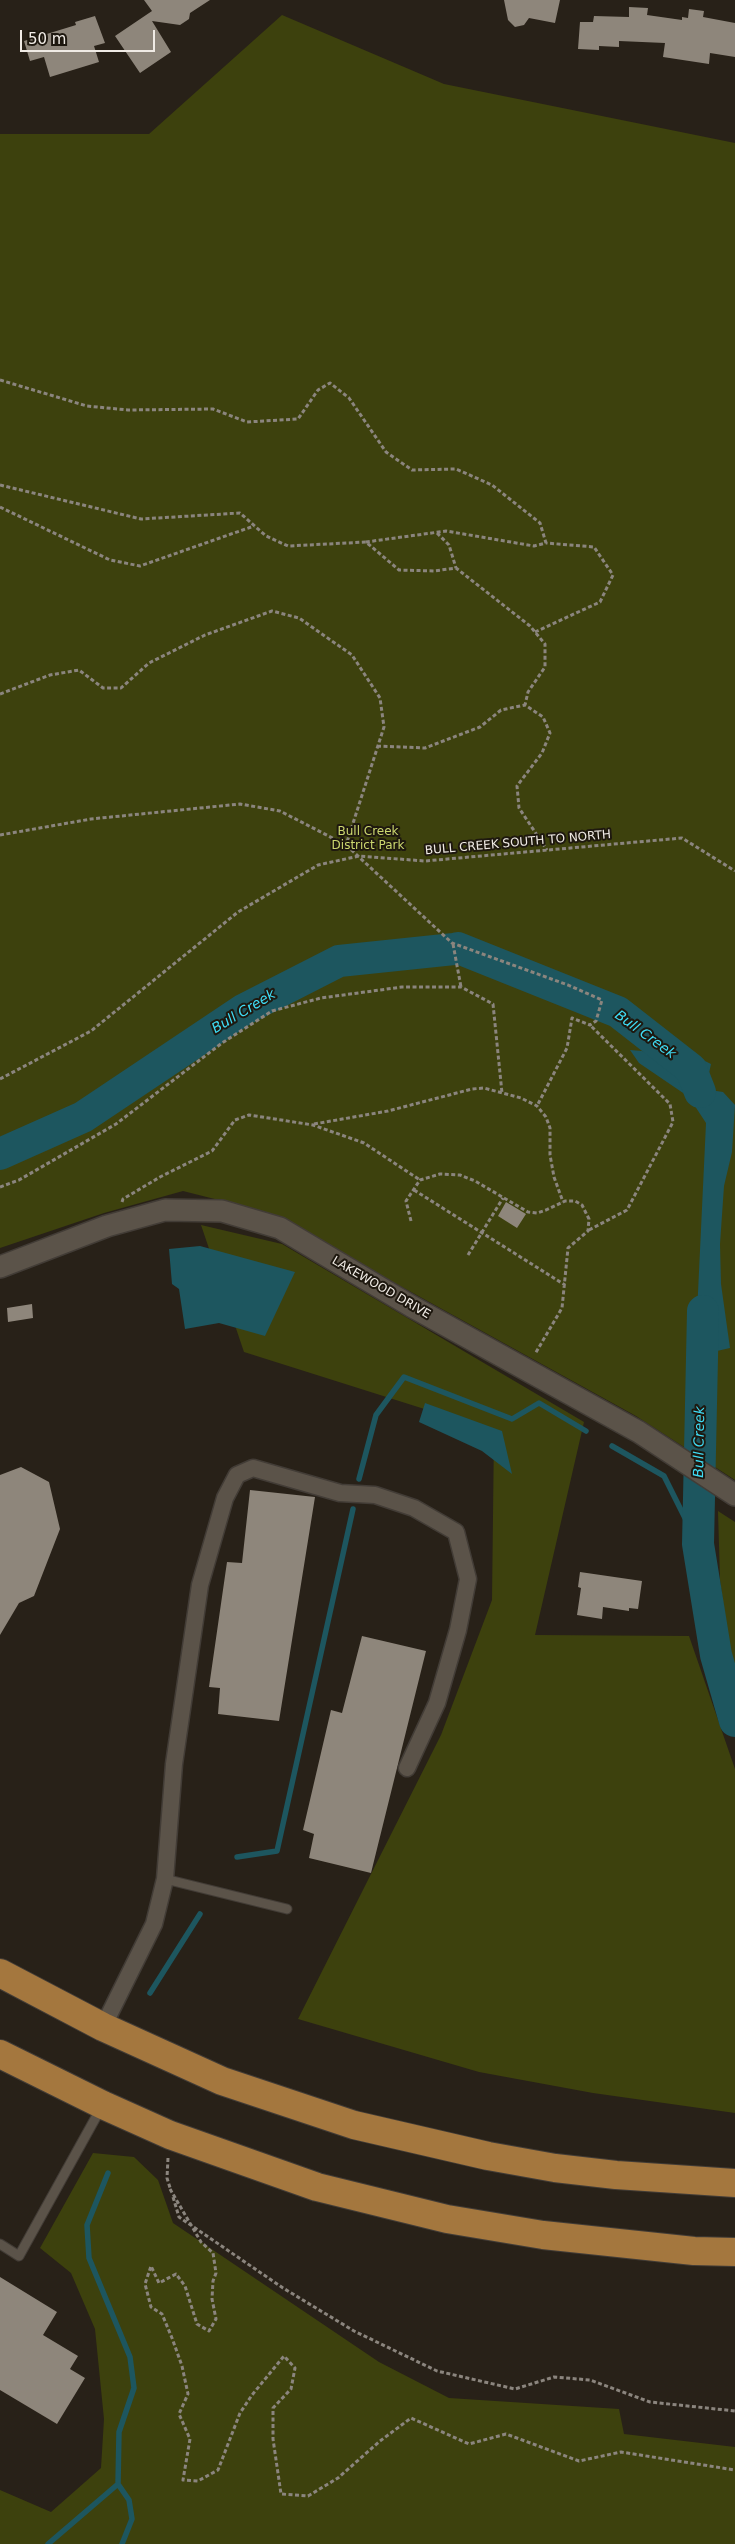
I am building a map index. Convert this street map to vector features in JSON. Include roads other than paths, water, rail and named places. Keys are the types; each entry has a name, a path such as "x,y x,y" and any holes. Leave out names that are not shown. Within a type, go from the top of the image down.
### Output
{"highway":[{"path":"0,1972 103,2027 222,2081 354,2125 488,2156 554,2168 616,2175 735,2183"},
{"path":"0,2054 103,2106 170,2135 317,2187 447,2219 603,2243 694,2251 735,2252"}],"street":[{"name":"LAKEWOOD DRIVE","path":"0,1267 114,1224 165,1210 222,1211 280,1228 411,1306 639,1432 735,1495"},
{"path":"103,2027 154,1924 165,1879 174,1764 200,1585 225,1498 237,1475 253,1468 340,1493 375,1496 414,1508 456,1532 468,1579 458,1630 437,1703 407,1768"}],"lane":[{"path":"165,1879 287,1909"},
{"path":"0,2244 19,2256 103,2106"}],"water":[{"path":"630,1050 642,1051 658,1057 693,1055 711,1064 708,1078 710,1090 723,1092 735,1105 732,1152 724,1186 720,1244 721,1284 730,1348 695,1356 706,1123 689,1097 639,1063"},
{"path":"200,1246 295,1272 265,1336 219,1323 185,1329 179,1289 172,1284 169,1249"},
{"path":"425,1403 502,1431 512,1474 482,1451 419,1422"}],"waterway":[{"name":"Bull Creek","path":"0,1154 83,1117 243,1010 339,961 458,948 618,1012 691,1069 700,1092"},
{"name":"Bull Creek","path":"703,1311 698,1544 716,1655 735,1721"},
{"path":"359,1479 376,1415 404,1377 512,1419 539,1403 586,1431"},
{"path":"612,1446 664,1476 698,1544"},
{"path":"237,1857 277,1851 353,1509"},
{"path":"150,1993 200,1914"},
{"path":"48,2544 118,2484 119,2432 134,2388 130,2357 89,2258 87,2225 108,2173"},
{"path":"118,2484 129,2500 132,2519 122,2544"}],"park label":[{"name":"Bull Creek District Park","path":"368,839"}]}
